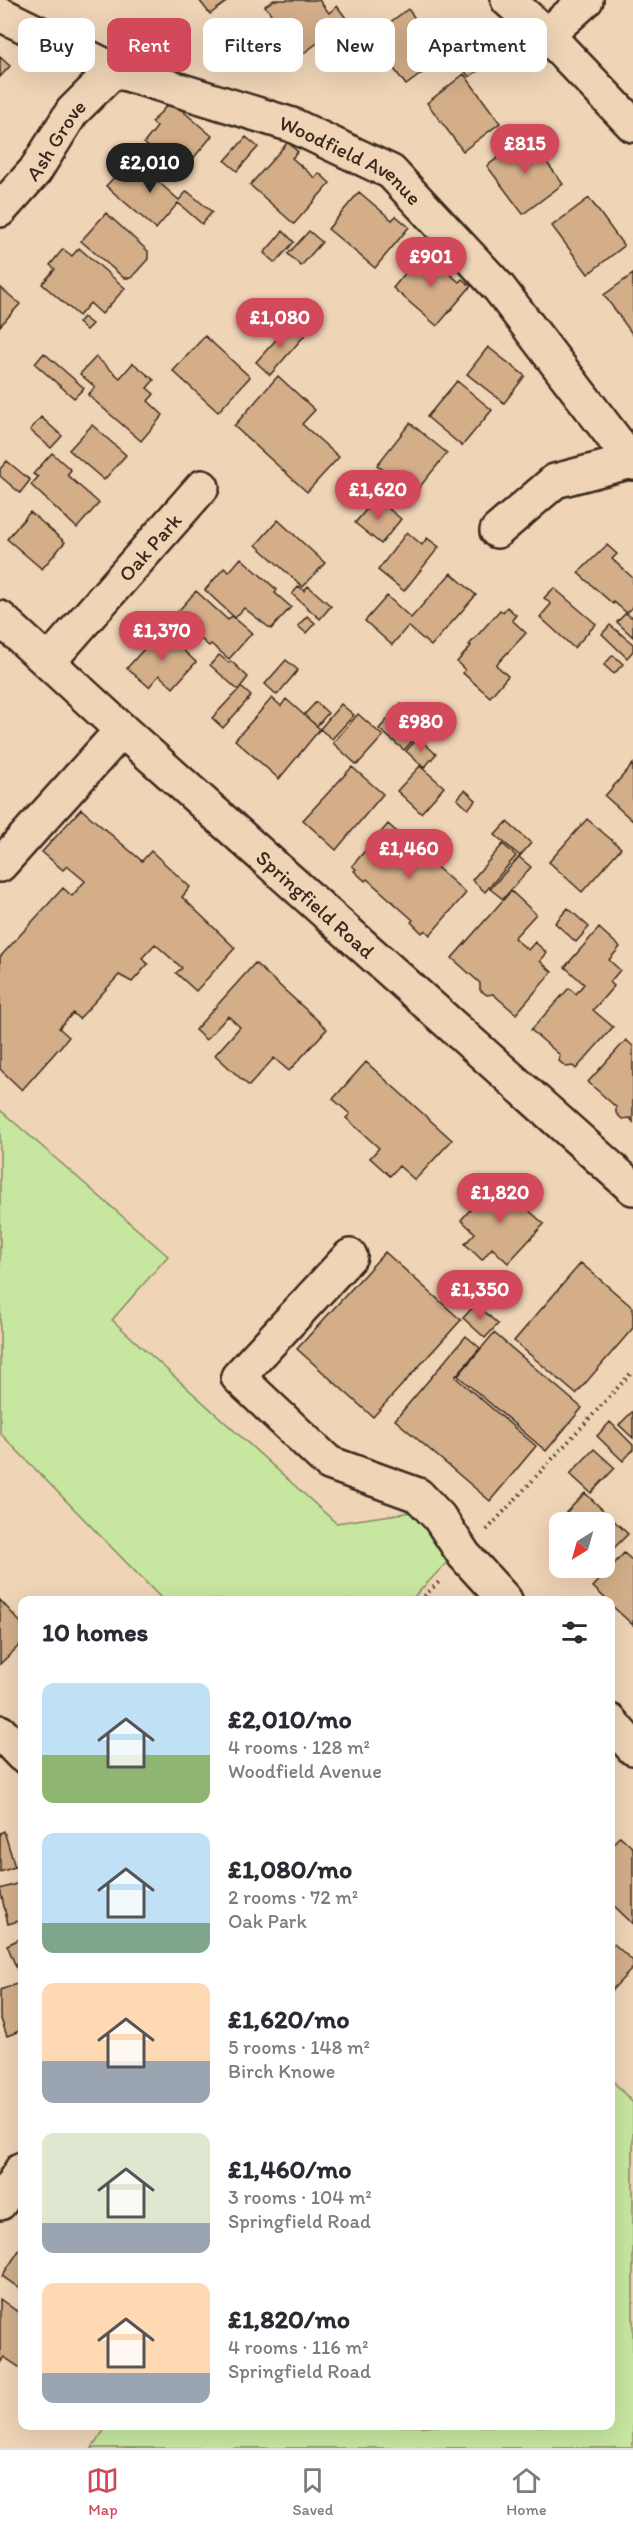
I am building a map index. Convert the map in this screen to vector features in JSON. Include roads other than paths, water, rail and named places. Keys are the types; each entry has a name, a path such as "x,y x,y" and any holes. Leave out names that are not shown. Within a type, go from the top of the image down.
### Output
{"street":[{"path":"508,0 528,18"},
{"path":"586,0 547,35 633,125"},
{"name":"Woodfield Avenue","path":"0,14 107,67"},
{"name":"Ash Grove","path":"0,210 35,171 72,112 112,72"},
{"name":"Woodfield Avenue","path":"120,72 292,125 391,172 499,288 632,462"},
{"path":"497,531 555,482 632,462"},
{"name":"Oak Park","path":"49,661 202,487"},
{"name":"Springfield Road","path":"0,618 633,1188"},
{"path":"0,865 122,730"},
{"path":"350,1256 238,1377 329,1463 418,1495 440,1516 464,1555 501,1596"},
{"path":"615,1727 633,1748"},
{"path":"0,1732 18,1751"},
{"path":"0,2203 18,2175"}]}
